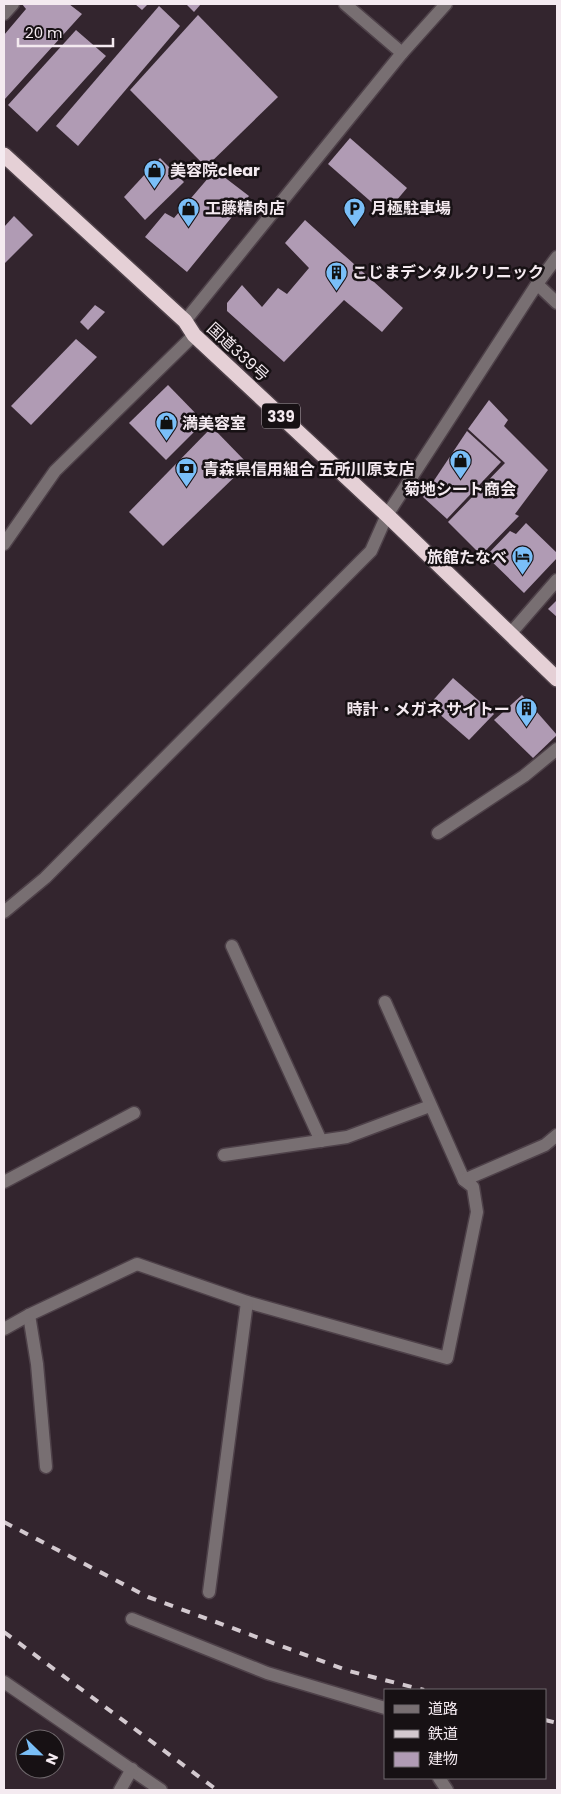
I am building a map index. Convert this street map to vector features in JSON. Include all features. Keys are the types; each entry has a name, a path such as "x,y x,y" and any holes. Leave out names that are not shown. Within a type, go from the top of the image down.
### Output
{"highway":[{"name":"国道339号","path":"4,155 186,320 194,335 387,515 557,679"}],"street":[{"path":"4,14 13,4"},
{"path":"345,4 402,53"},
{"path":"186,320 402,53 446,4"},
{"path":"4,912 45,878 371,551 387,515 557,256"},
{"path":"538,284 557,303"},
{"path":"4,544 55,471 194,335"},
{"path":"510,634 557,580"},
{"path":"438,833 524,776 557,748"},
{"path":"232,946 321,1141"},
{"path":"4,1329 29,1315 137,1264 247,1302 447,1358 477,1212 473,1187 464,1180 385,1002"},
{"path":"224,1155 347,1137 430,1106"},
{"path":"4,1182 134,1113"},
{"path":"464,1180 545,1145 557,1135"},
{"path":"209,1592 247,1302"},
{"path":"29,1315 37,1364 46,1467"},
{"path":"132,1619 267,1673 384,1708"},
{"path":"4,1682 161,1790"},
{"path":"120,1790 132,1769"},
{"path":"440,1779 446,1790"}],"building":[{"path":"22,4 69,4 82,14 4,100 4,35 26,9"},
{"path":"135,4 148,4 142,10"},
{"path":"186,4 201,4 194,12"},
{"path":"159,6 180,26 78,146 56,126"},
{"path":"198,15 278,97 206,167 130,90"},
{"path":"76,30 106,56 37,132 8,105"},
{"path":"350,138 407,188 385,214 328,164"},
{"name":"美容院clear","path":"160,158 184,182 145,220 124,197"},
{"name":"工藤精肉店","path":"215,170 249,196 187,272 145,237 165,213 174,218"},
{"path":"14,216 33,235 4,264 4,227"},
{"name":"こじまデンタルクリニック","path":"305,220 403,308 382,332 344,300 284,362 227,311 227,303 242,285 262,307 278,288 287,294 309,268 285,243"},
{"path":"95,305 105,312 88,330 80,322"},
{"path":"76,339 97,357 31,425 11,406"},
{"name":"満美容室","path":"168,385 204,422 166,460 129,423"},
{"path":"489,400 508,420 504,426 548,470 515,514 519,516 481,555 448,522 505,463 468,429"},
{"name":"青森県信用組合 五所川原支店","path":"212,427 248,464 163,546 129,512"},
{"name":"菊地シート商会","path":"467,431 501,462 447,519 423,497"},
{"name":"旅館たなべ","path":"526,523 557,553 557,558 524,593 486,556 510,531 516,534"},
{"path":"557,600 557,617 548,609"},
{"path":"453,678 494,714 469,740 429,705"},
{"name":"時計・メガネ サイトー","path":"522,695 557,735 533,758 494,720"}],"railway":[{"path":"4,1522 148,1597 349,1671 420,1689"},
{"path":"4,1632 217,1790"},
{"path":"546,1720 557,1723"}],"place":[{"name":"美容院clear","path":"154,189"},
{"name":"工藤精肉店","path":"189,227"},
{"name":"月極駐車場","path":"355,227"},
{"name":"こじまデンタルクリニック","path":"336,291"},
{"name":"満美容室","path":"166,442"},
{"name":"菊地シート商会","path":"460,479"},
{"name":"青森県信用組合 五所川原支店","path":"187,488"},
{"name":"旅館たなべ","path":"523,576"},
{"name":"時計・メガネ サイトー","path":"526,728"}]}
